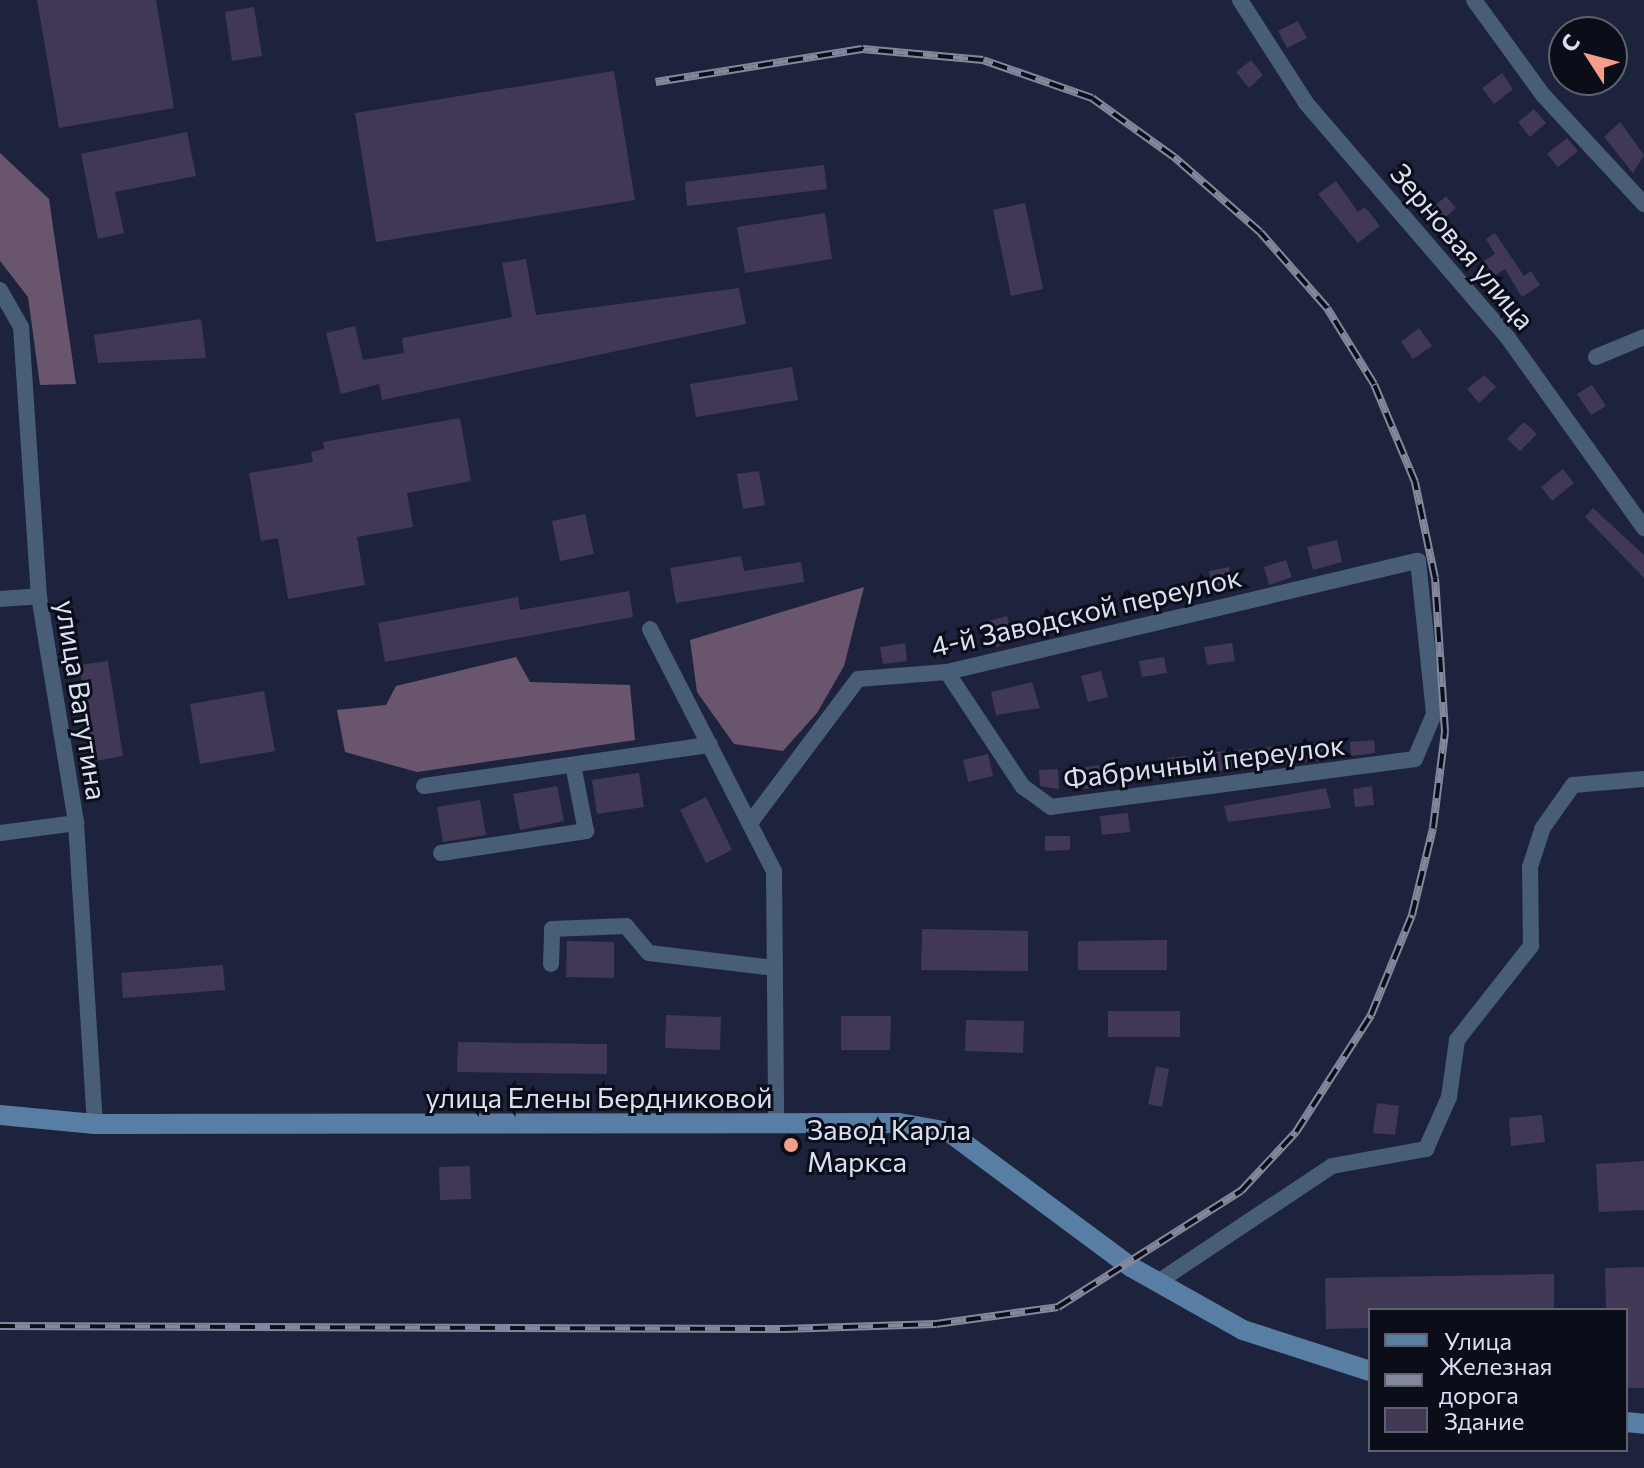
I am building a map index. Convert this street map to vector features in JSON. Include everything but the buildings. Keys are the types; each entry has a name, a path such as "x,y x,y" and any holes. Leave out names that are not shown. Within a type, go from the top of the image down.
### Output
{"street":[{"name":"Зерновая улица","path":"1240,0 1306,103 1508,338 1644,528"},
{"path":"1474,0 1543,95 1644,204"},
{"name":"улица Ватутина","path":"0,290 21,327 39,596 76,823 95,1124"},
{"path":"1596,357 1644,337"},
{"name":"4-й Заводской переулок","path":"750,823 858,679 947,672 1418,561 1431,642"},
{"path":"0,599 39,596"},
{"path":"650,629 774,871 776,1123"},
{"name":"Фабричный переулок","path":"947,672 1023,787 1051,807 1415,759 1434,714 1431,642"},
{"path":"424,786 710,745"},
{"path":"441,853 586,831 573,765"},
{"path":"1158,1282 1332,1166 1426,1149 1449,1097 1457,1040 1531,946 1530,867 1542,829 1573,785 1644,779"},
{"path":"0,833 76,823"},
{"path":"551,964 552,929 626,926 649,953 775,968"},
{"name":"улица Елены Бердниковой","path":"0,1115 95,1124 899,1123 949,1132 1158,1282 1243,1330 1368,1370"}],"shaded area":[{"path":"0,153 49,199 76,384 40,385 28,297 0,261"},
{"path":"864,587 844,666 817,713 783,751 734,744 697,692 690,640"},
{"path":"516,657 530,682 630,685 635,740 417,772 345,752 337,710 386,705 396,686"}],"railway":[{"path":"0,1326 783,1329 936,1324 1058,1307 1241,1191 1296,1132 1371,1015 1412,915 1433,828 1445,732 1435,578 1415,482 1374,384 1327,308 1260,232 1174,157 1092,98 983,60 862,49 656,82"}],"place":[{"name":"Завод Карла Маркса","path":"791,1145"}]}
